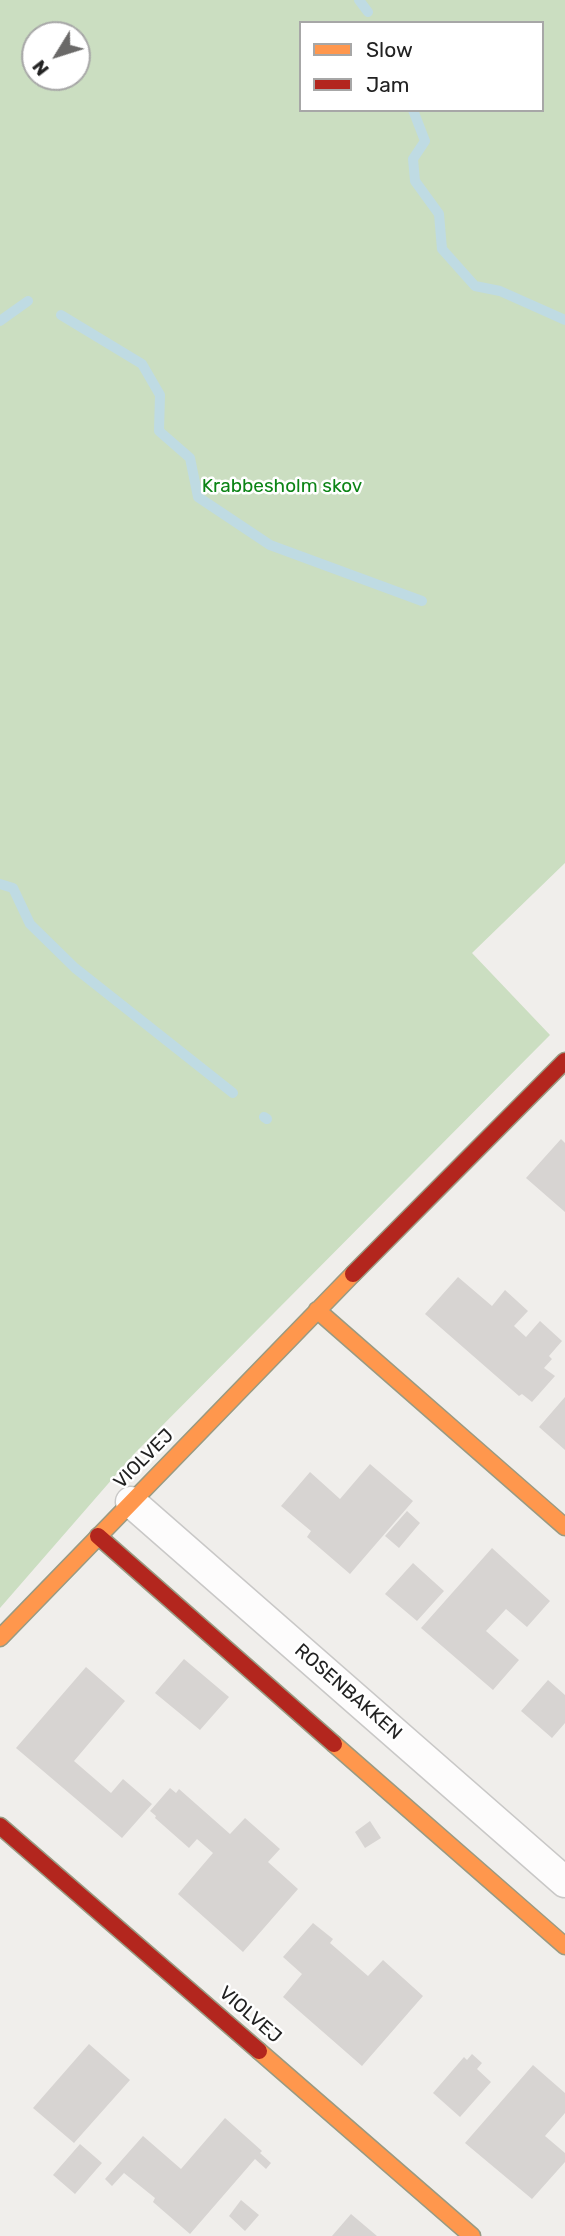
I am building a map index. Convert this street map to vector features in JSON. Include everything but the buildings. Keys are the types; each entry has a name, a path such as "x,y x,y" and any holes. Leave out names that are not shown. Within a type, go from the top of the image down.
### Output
{"street":[{"name":"VIOLVEJ","path":"0,1638 317,1310 565,1061"},
{"path":"317,1310 565,1527"},
{"name":"ROSENBAKKEN","path":"131,1502 565,1882"},
{"path":"98,1536 565,1946"},
{"name":"VIOLVEJ","path":"0,1826 472,2236"}],"green space":[{"name":"Krabbesholm skov","path":"0,0 565,0 565,863 472,953 550,1035 134,1454 0,1608"}],"waterway":[{"path":"359,0 368,12"},
{"path":"414,112 425,141 413,159 415,181 439,214 442,249 475,286 500,291 565,320"},
{"path":"0,321 28,301"},
{"path":"61,315 142,364 160,395 159,431 190,458 198,497 270,545 422,601"},
{"path":"0,884 13,888 30,924 75,968 233,1093"}],"traffic: slow":[{"path":"0,1638 353,1274"},
{"path":"317,1310 565,1527"},
{"path":"334,1744 565,1946"},
{"path":"259,2051 472,2236"}],"traffic: jam":[{"path":"353,1274 565,1061"},
{"path":"98,1536 334,1744"},
{"path":"0,1826 259,2051"}]}
